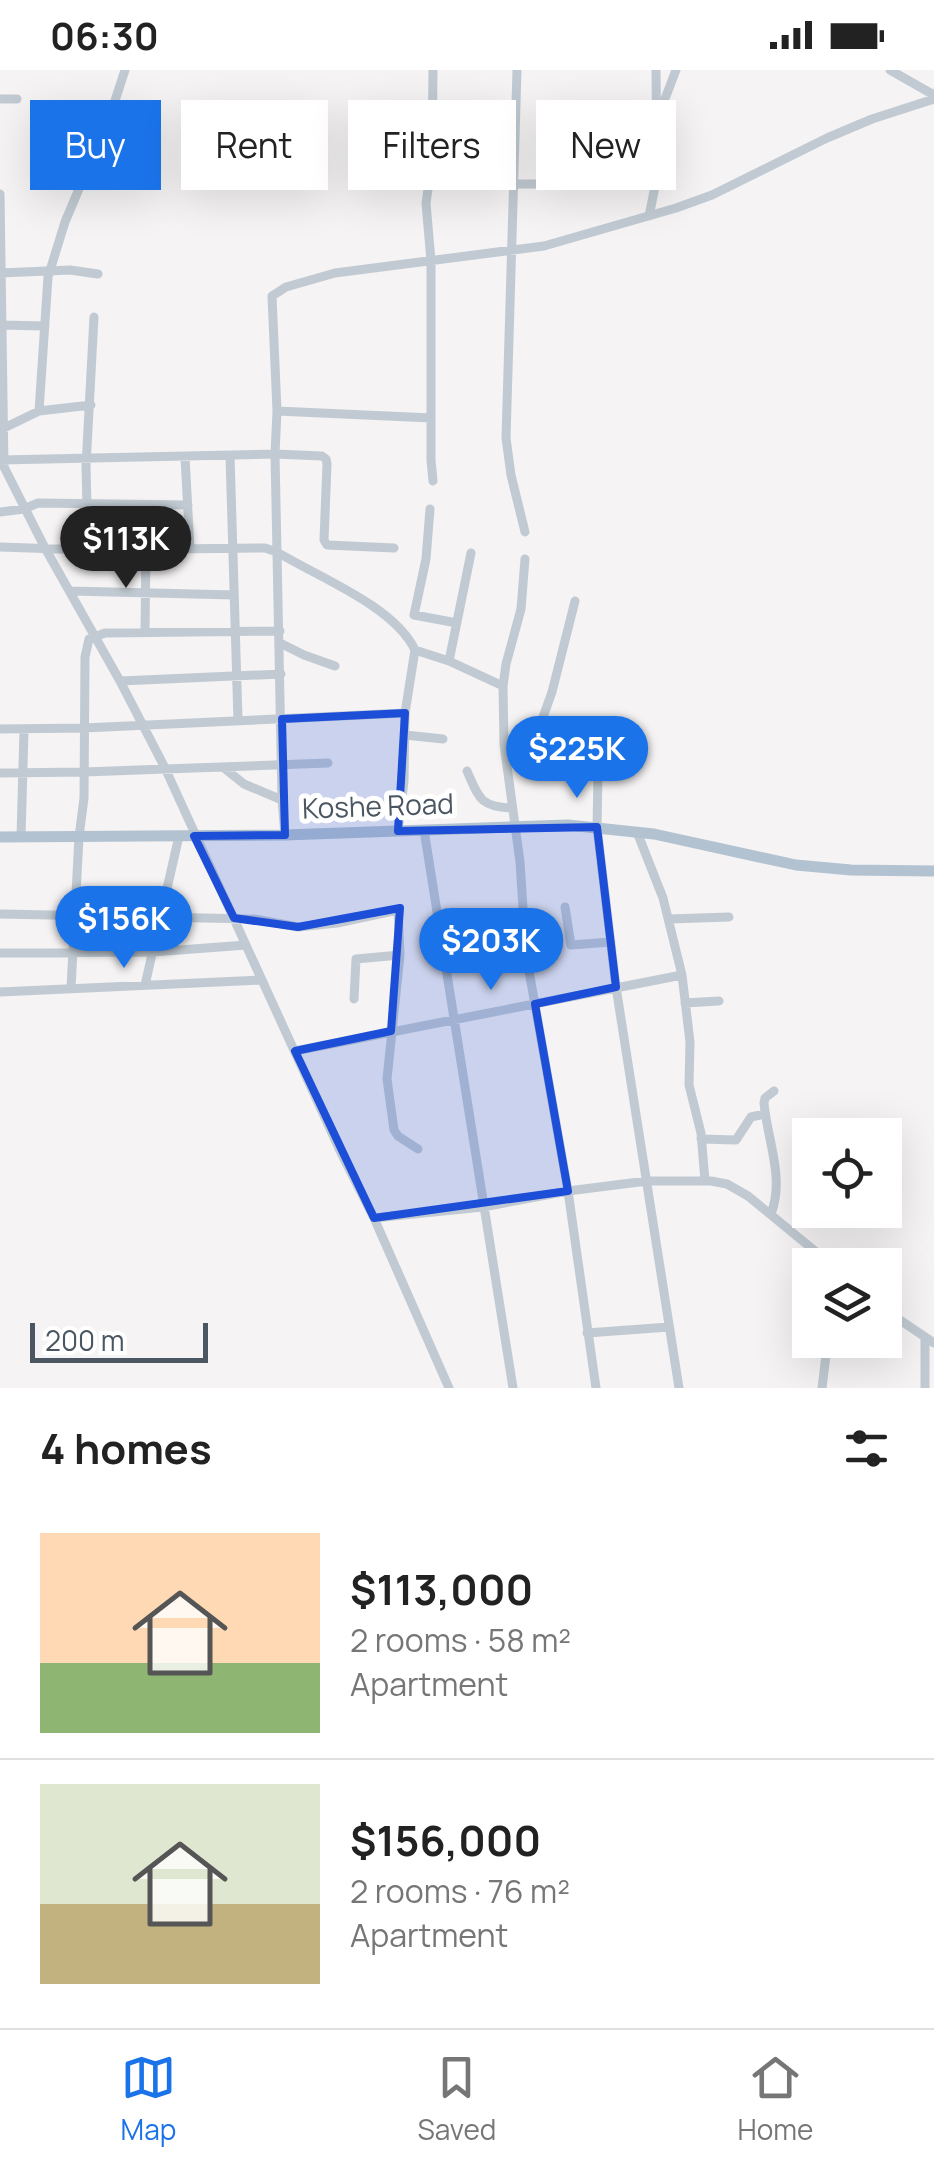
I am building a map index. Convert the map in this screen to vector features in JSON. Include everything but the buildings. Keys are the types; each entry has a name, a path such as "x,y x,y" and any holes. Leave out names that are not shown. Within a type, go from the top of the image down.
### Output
{"main road":[{"name":"Koshe Road","path":"0,838 597,827 796,865 841,870 934,871"}],"street":[{"path":"116,100 125,70"},
{"path":"433,70 432,161 426,203 431,260 433,480"},
{"path":"516,100 517,70"},
{"path":"656,70 657,100"},
{"path":"665,100 676,70"},
{"path":"890,70 934,97"},
{"path":"285,835 272,296 286,287 335,274 544,246 649,216 712,195 798,151 934,97"},
{"path":"0,99 16,99"},
{"path":"39,411 46,285 65,222 80,190"},
{"path":"512,190 506,438 525,532"},
{"path":"649,216 654,190"},
{"path":"0,194 4,468 164,768 374,1218 448,1388"},
{"path":"0,273 70,270 98,274"},
{"path":"88,550 86,466 94,317"},
{"path":"1,325 45,326"},
{"path":"1,430 39,411 91,404"},
{"path":"276,411 431,418"},
{"path":"230,456 238,720"},
{"path":"2,460 322,456 326,459 327,545 394,548"},
{"path":"185,457 190,548"},
{"path":"0,512 38,503 188,505"},
{"path":"407,637 426,559 430,510"},
{"path":"0,547 265,548 370,605 389,619 415,650 503,686"},
{"path":"146,549 146,632"},
{"path":"448,662 471,553"},
{"path":"525,559 521,609 503,686 504,744 520,862 526,954 568,1192 595,1388"},
{"path":"71,591 234,595"},
{"path":"504,744 534,737 538,731 575,601"},
{"path":"414,615 457,623"},
{"path":"71,988 78,838 84,798 85,657 89,639 105,633 280,631"},
{"path":"280,643 334,666"},
{"path":"398,831 406,713 415,650"},
{"path":"120,681 281,674"},
{"path":"0,729 406,713"},
{"path":"21,837 24,730"},
{"path":"405,735 443,740"},
{"path":"0,773 328,763"},
{"path":"224,768 244,784 282,800"},
{"path":"467,771 476,791 488,804 512,808"},
{"path":"598,776 597,827 616,987 679,1388"},
{"path":"424,830 513,1388"},
{"path":"637,832 663,898 682,976 690,1042 689,1084 706,1180"},
{"path":"144,985 179,836"},
{"path":"76,894 166,894"},
{"path":"565,906 570,945 611,942"},
{"path":"0,914 234,918 298,927 398,910 400,955 388,1090 394,1130 418,1149"},
{"path":"669,920 729,917"},
{"path":"0,953 153,952 246,945"},
{"path":"354,999 356,959 400,955"},
{"path":"294,1051 682,976"},
{"path":"0,992 262,980"},
{"path":"685,1003 720,1001"},
{"path":"771,1214 775,1201 774,1165 764,1100 774,1091"},
{"path":"701,1139 736,1140 751,1118 765,1114"},
{"path":"374,1218 483,1207 647,1182 706,1180 737,1188 812,1248"},
{"path":"902,1325 929,1340 925,1388"},
{"path":"587,1332 669,1327"},
{"path":"822,1388 826,1358"}],"highlighted area":[{"path":"405,713 398,831 597,827 616,987 535,1004 568,1191 374,1218 295,1051 391,1031 400,908 298,927 234,918 194,836 285,835 282,719"}]}
